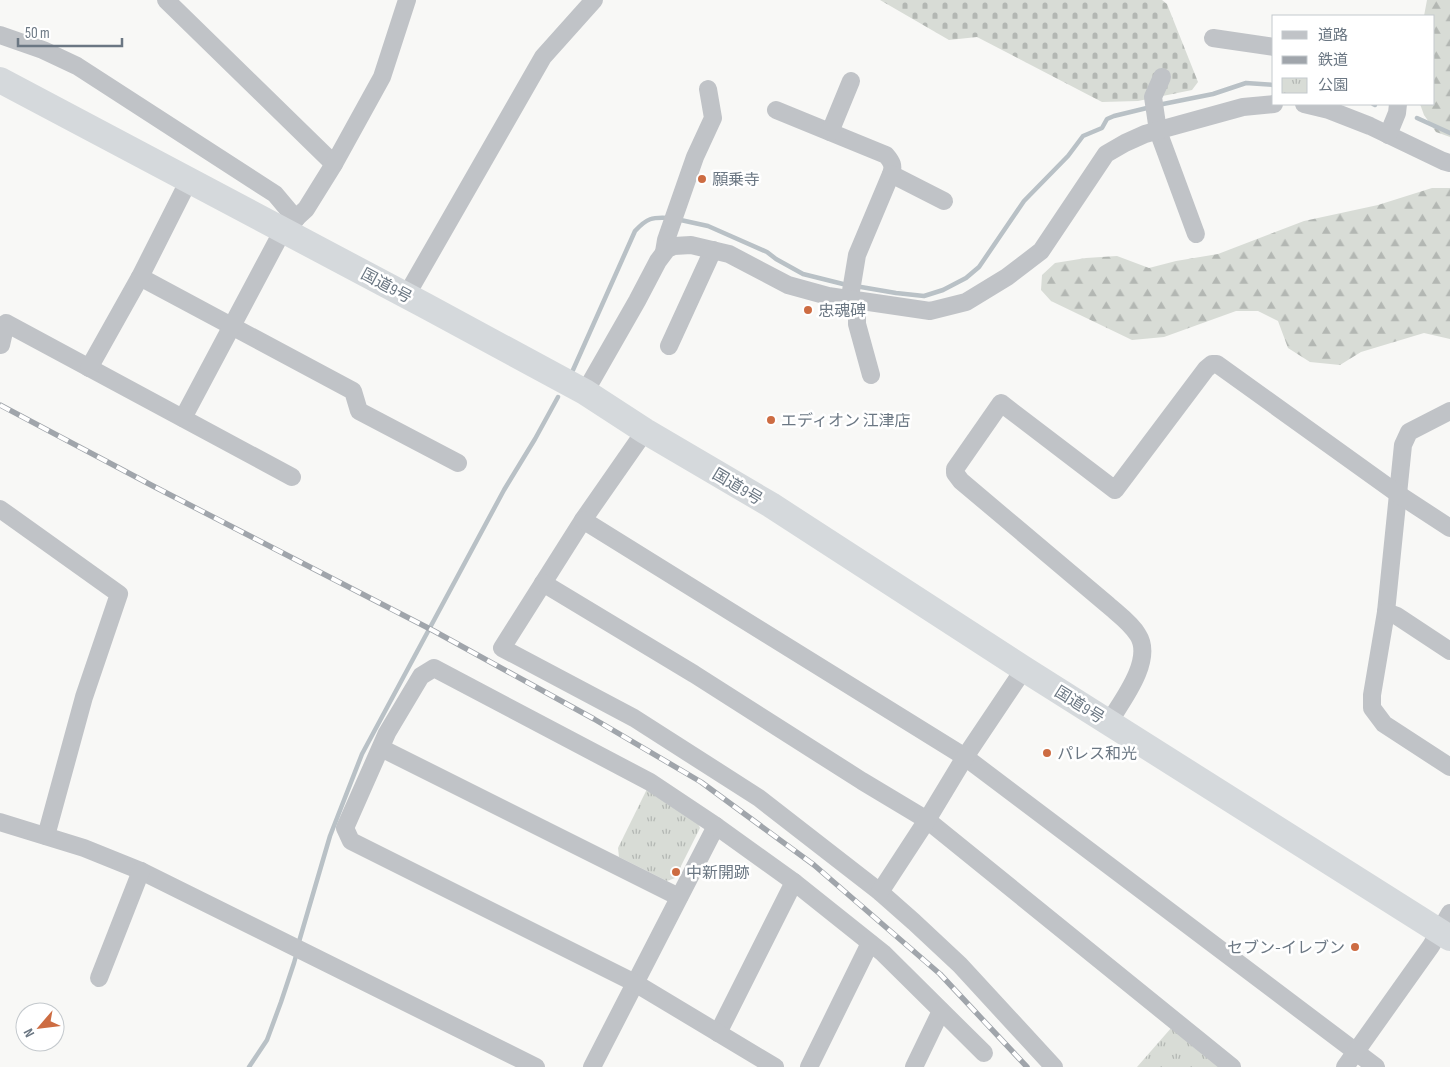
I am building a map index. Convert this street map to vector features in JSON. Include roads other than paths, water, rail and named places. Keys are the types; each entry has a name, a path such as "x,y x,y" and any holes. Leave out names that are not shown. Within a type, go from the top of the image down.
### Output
{"highway":[{"name":"国道9号","path":"0,80 189,180 290,225 406,296 585,392 646,431 771,505 1109,722 1446,927"}],"street":[{"path":"166,0 334,164"},
{"path":"183,418 232,326 290,225 306,209 334,164 382,77 407,0"},
{"path":"406,296 543,58 594,0"},
{"path":"0,35 43,50 77,66 275,194 290,225"},
{"path":"1213,38 1272,47"},
{"path":"1162,77 1153,97 1157,125 1196,234"},
{"path":"830,132 850,81"},
{"path":"585,392 664,252 666,240 695,157 713,118 708,89"},
{"path":"664,252 678,245 691,245 714,250 730,254 788,285 828,296 851,291 930,311 966,302 1007,277 1042,251 1106,154 1145,134 1157,125 1243,107 1272,104"},
{"path":"1308,105 1330,110 1370,126 1435,158 1450,163"},
{"path":"1388,135 1397,113 1398,105"},
{"path":"776,110 886,155 892,162 891,174 857,256 851,291 857,309 857,324 871,375"},
{"path":"891,174 944,201"},
{"path":"89,368 140,277 189,180"},
{"path":"669,346 714,250"},
{"path":"140,277 353,392 360,411 458,463"},
{"path":"2,345 6,323 292,477"},
{"path":"1109,722 1142,664 1143,654 1139,636 1108,605 955,473 955,469 1001,403 1115,490 1206,369 1212,364 1217,364 1398,494 1450,528"},
{"path":"1450,411 1409,432 1403,445 1386,612 1372,695 1372,708 1384,724 1450,768"},
{"path":"646,431 584,520 502,648 634,718 750,792 880,892 960,965 1054,1067"},
{"path":"0,509 120,594 84,698 46,836"},
{"path":"584,520 965,757 1376,1067"},
{"path":"543,583 694,674 927,820 1232,1067"},
{"path":"1386,612 1397,616 1450,651"},
{"path":"775,1067 635,982 351,841 345,828 387,733 421,676 434,668 650,782 716,826 794,882 883,953 984,1053"},
{"path":"880,892 965,757 1024,669"},
{"path":"381,748 680,897"},
{"path":"0,822 84,848 141,871 536,1067"},
{"path":"592,1067 716,826"},
{"path":"99,978 141,871"},
{"path":"718,1033 794,882"},
{"path":"1345,1067 1446,927"},
{"path":"809,1067 870,943"},
{"path":"914,1067 942,1010"}],"waterway":[{"path":"1158,105 1213,94 1246,83 1272,85"},
{"path":"855,286 924,296 943,290 966,278 979,267 1024,201 1068,156 1083,136 1102,128 1107,119 1114,116 1151,107"},
{"path":"1417,118 1450,133"},
{"path":"573,370 635,231 650,219 669,218"},
{"path":"676,219 708,226 767,252 803,274 847,285"},
{"path":"298,945 330,836 362,754 504,490 558,397"},
{"path":"249,1067 267,1040 297,952"}],"railway":[{"path":"0,405 434,631 594,719 701,782 814,865 940,974 1027,1067"}],"place":[{"name":"願乗寺","path":"702,179"},
{"name":"忠魂碑","path":"808,310"},
{"name":"エディオン 江津店","path":"771,420"},
{"name":"パレス和光","path":"1047,753"},
{"name":"中新開跡","path":"676,872"},
{"name":"セブン-イレブン","path":"1355,947"}]}
